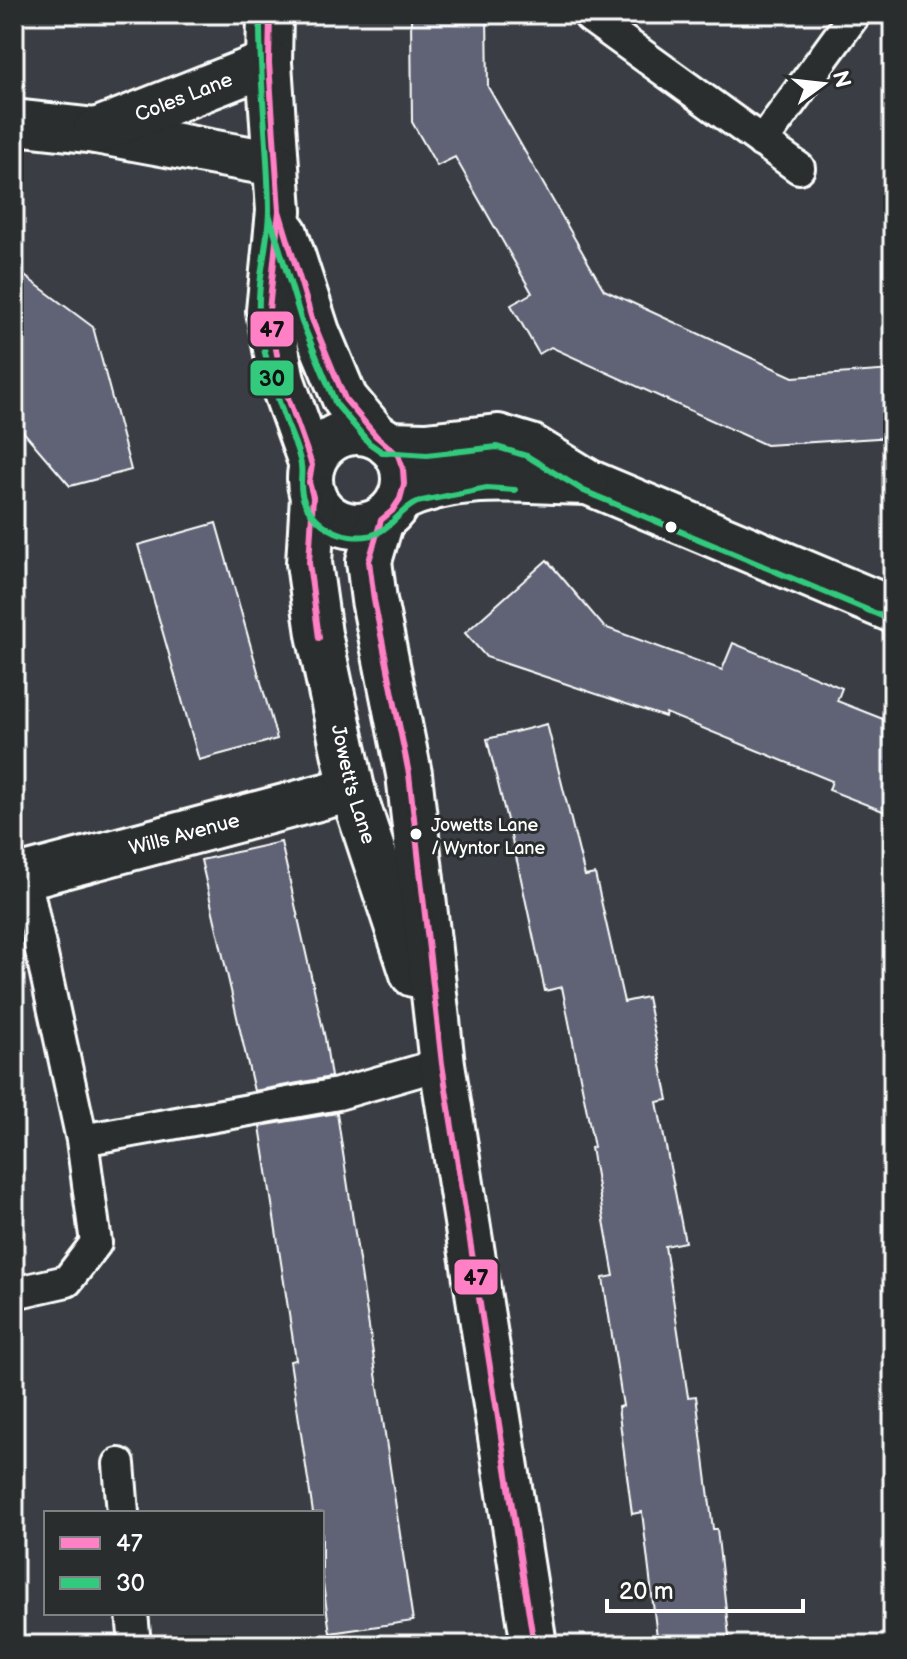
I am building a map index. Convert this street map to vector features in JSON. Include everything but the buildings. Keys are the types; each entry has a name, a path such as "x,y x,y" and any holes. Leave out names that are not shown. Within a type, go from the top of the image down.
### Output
{"street":[{"path":"270,14 269,63 279,211 269,311 282,381 322,511 343,524 366,526 390,510 442,485 486,478 588,482"},
{"name":"Coles Lane","path":"96,131 269,63"},
{"name":"Coles Lane","path":"14,122 96,131 275,164"},
{"path":"279,211 317,332 345,399 398,455 404,484 390,510"},
{"path":"312,481 325,445 345,433 362,432 382,440 426,445 498,437 531,447 588,482 893,610"},
{"name":"Jowett's Lane","path":"312,481 309,563 319,634 352,789 442,1064"},
{"name":"Jowett's Lane","path":"390,510 369,561 409,774 442,1064 534,1645"},
{"path":"352,789 371,784 376,760 365,725 390,677"},
{"name":"Wills Avenue","path":"20,878 352,789"}],"lane":[{"path":"762,142 855,14"},
{"path":"590,17 799,168"},
{"path":"14,1293 67,1281 96,1243 82,1140 20,878"},
{"path":"82,1140 338,1094 442,1064"},
{"path":"119,1464 123,1511"},
{"path":"132,1615 135,1645"},
{"path":"521,1645 534,1645"}],"transit line":[{"name":"30","path":"260,14 269,209 260,286 260,326 272,380 300,459 301,491 307,508 329,528 350,536 363,536 382,531 417,502 487,488 515,490"},
{"name":"47","path":"270,14 269,63 279,211 269,311 282,381 312,465 309,482 313,497 309,563 319,638"},
{"name":"47","path":"279,211 312,319 345,399 376,436 398,455 403,469 404,484 400,499 381,520 369,561 409,774 442,1064 534,1645"},
{"name":"30","path":"269,214 302,322 336,404 369,443 382,452 427,455 497,447 527,456 584,491 889,619"}],"place":[{"name":"Jowetts Lane / Wyntor Lane","path":"416,834"}]}
